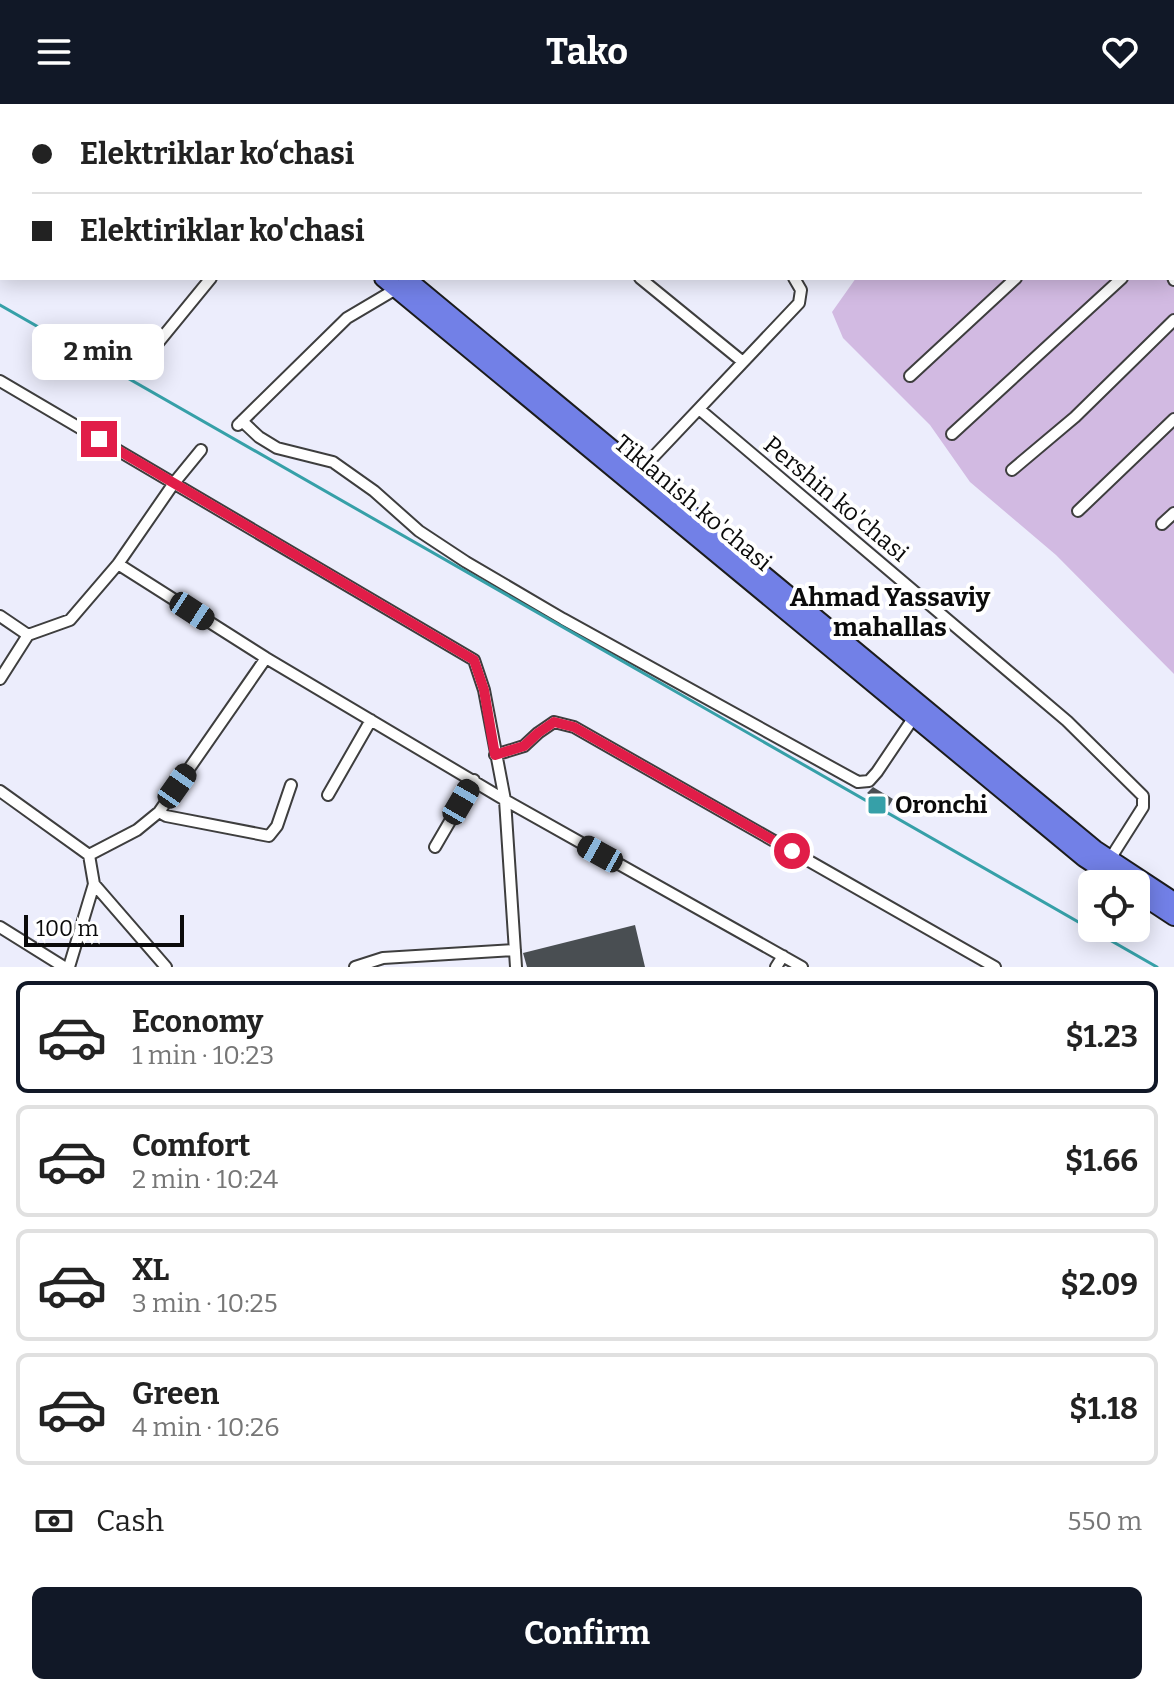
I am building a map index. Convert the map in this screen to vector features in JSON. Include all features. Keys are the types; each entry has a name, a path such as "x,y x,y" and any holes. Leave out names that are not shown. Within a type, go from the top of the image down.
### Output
{"main road":[{"path":"404,282 640,471 1110,859 1174,901"},
{"name":"Tiklanish ko'chasi","path":"404,282 914,717 1102,870"},
{"path":"1150,901 1174,917"}],"street":[{"path":"139,366 209,280"},
{"path":"642,280 743,362"},
{"path":"640,471 799,303 801,290 795,280"},
{"path":"910,376 1014,280"},
{"path":"952,434 1120,280"},
{"path":"404,282 347,318 240,424 277,448 333,462 374,491 419,531 466,562 573,625 858,782 869,781 877,772 914,717"},
{"path":"1012,470 1075,417 1174,320"},
{"path":"0,381 474,660 484,690 505,800 516,967"},
{"name":"Pershin ko'chasi","path":"699,409 1067,721 1143,796 1143,807 1110,859"},
{"path":"1078,511 1174,419"},
{"path":"0,679 28,635 70,620 118,564 174,483 201,450"},
{"path":"1162,524 1174,513"},
{"path":"118,564 266,658 505,800 802,967"},
{"path":"0,616 28,635"},
{"path":"89,855 137,830 159,812 266,658"},
{"path":"328,795 371,720"},
{"path":"495,755 524,746 554,722 574,727 995,967"},
{"path":"435,847 474,780"},
{"path":"159,812 166,816 269,836 277,826 291,785"},
{"path":"0,791 89,855 94,884 67,967 0,927"},
{"path":"94,884 166,967"},
{"path":"355,967 515,950"},
{"path":"776,967 783,956"}],"shaded area":[{"path":"855,280 1174,280 1174,674 1056,555 970,482 930,425 843,338 832,312"}],"building":[{"path":"873,787 893,799 889,806 867,793"},
{"path":"635,925 645,967 527,967 523,953"}],"railway":[{"path":"0,305 1157,967"}],"place":[{"name":"Oronchi","path":"877,805"}],"district":[{"name":"Ahmad Yassaviy mahallas","path":"890,612"}],"route":[{"path":"99,439 474,660 484,690 495,755 524,746 554,722 574,727 792,851"}]}
